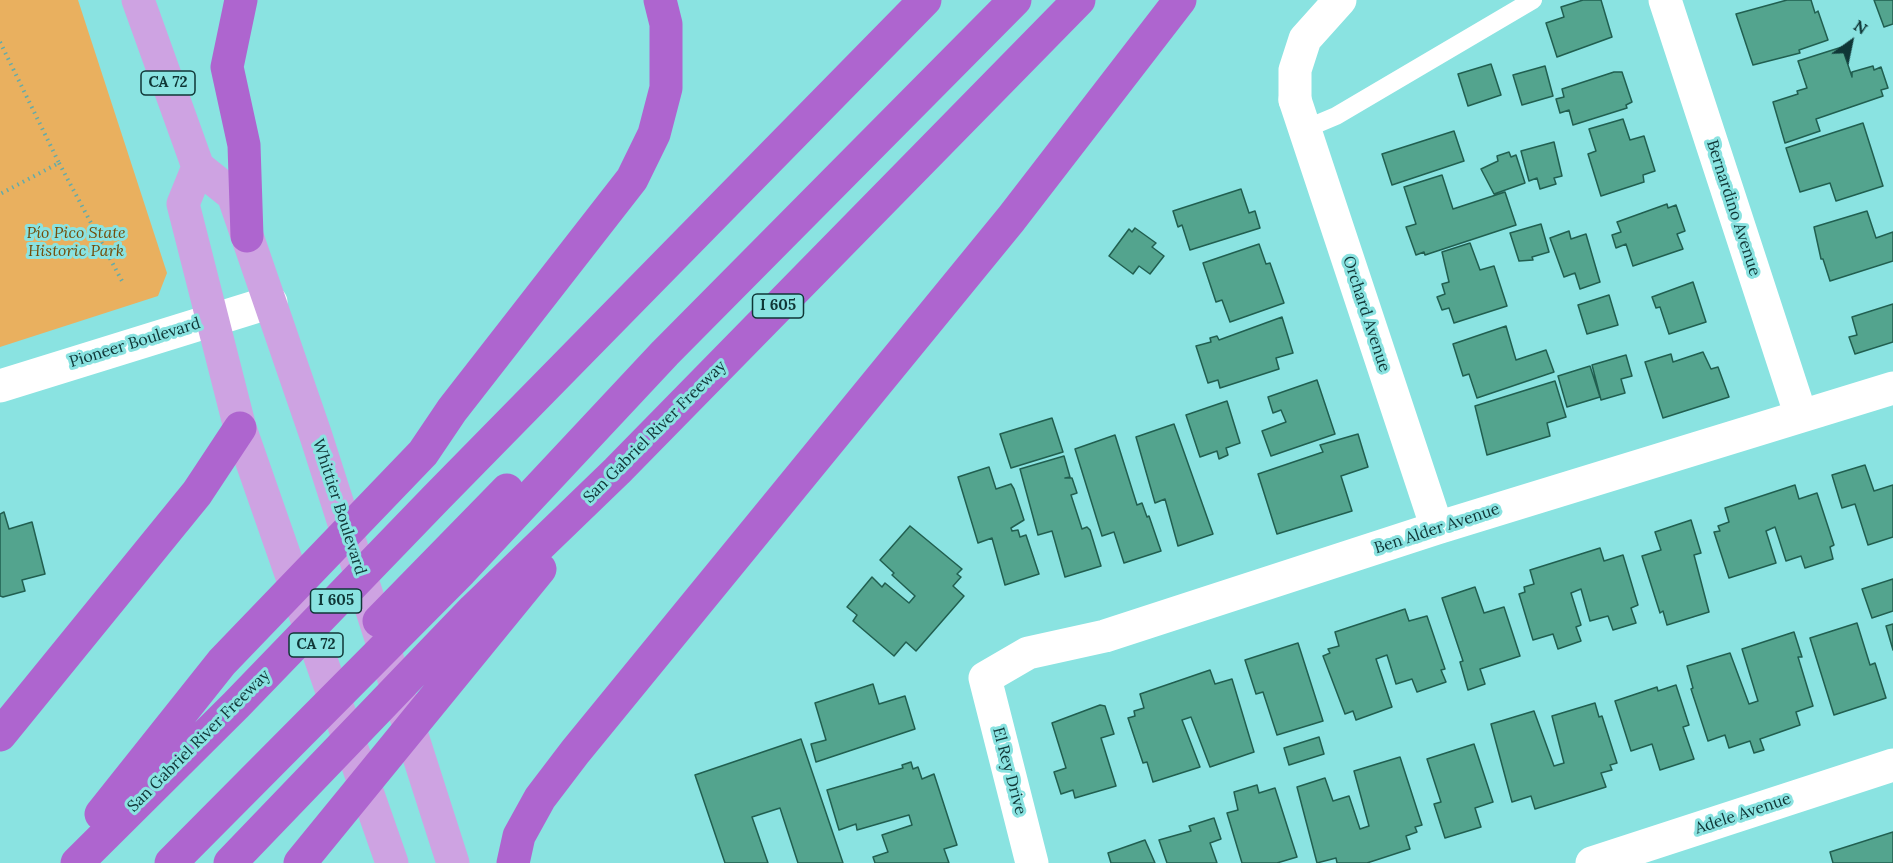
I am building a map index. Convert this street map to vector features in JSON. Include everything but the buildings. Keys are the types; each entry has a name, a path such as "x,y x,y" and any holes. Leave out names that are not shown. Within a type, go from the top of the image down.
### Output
{"highway":[{"path":"241,0 227,67 244,145 248,236"},
{"path":"62,863 222,662 423,453 452,410 632,179 654,134 666,88 666,24 660,0"},
{"name":"San Gabriel River Freeway","path":"77,863 236,705 925,0"},
{"path":"144,863 256,762 458,556 988,0"},
{"path":"458,556 665,353 1016,0"},
{"name":"San Gabriel River Freeway","path":"230,863 474,609 617,471 1079,0"},
{"path":"513,863 519,836 540,798 575,752 1011,219 1180,0"},
{"path":"0,735 197,493 240,428"},
{"path":"300,863 484,640 617,471"},
{"path":"171,863 256,762"}],"main road":[{"name":"CA 72","path":"138,0 198,167 183,204 240,428 392,863"},
{"name":"Whittier Boulevard","path":"198,167 233,195 323,456 453,863"}],"street":[{"path":"1300,115 1295,70 1305,39 1340,0"},
{"name":"Bernardino Avenue","path":"1665,0 1801,416"},
{"name":"Orchard Avenue","path":"1300,115 1437,528"},
{"name":"Pioneer Boulevard","path":"0,386 271,302"},
{"name":"Ben Alder Avenue","path":"985,678 1028,653 1105,636 1437,528 1893,387"},
{"name":"El Rey Drive","path":"985,678 1032,863"},
{"name":"Adele Avenue","path":"1592,863 1893,765"}],"lane":[{"path":"1300,115 1336,116 1500,22 1533,0"}],"path":[{"path":"0,42 59,163 122,281"},
{"path":"0,194 59,163"}],"green space":[{"name":"Pío Pico State Historic Park","path":"0,0 78,0 167,273 158,296 0,347"}]}
